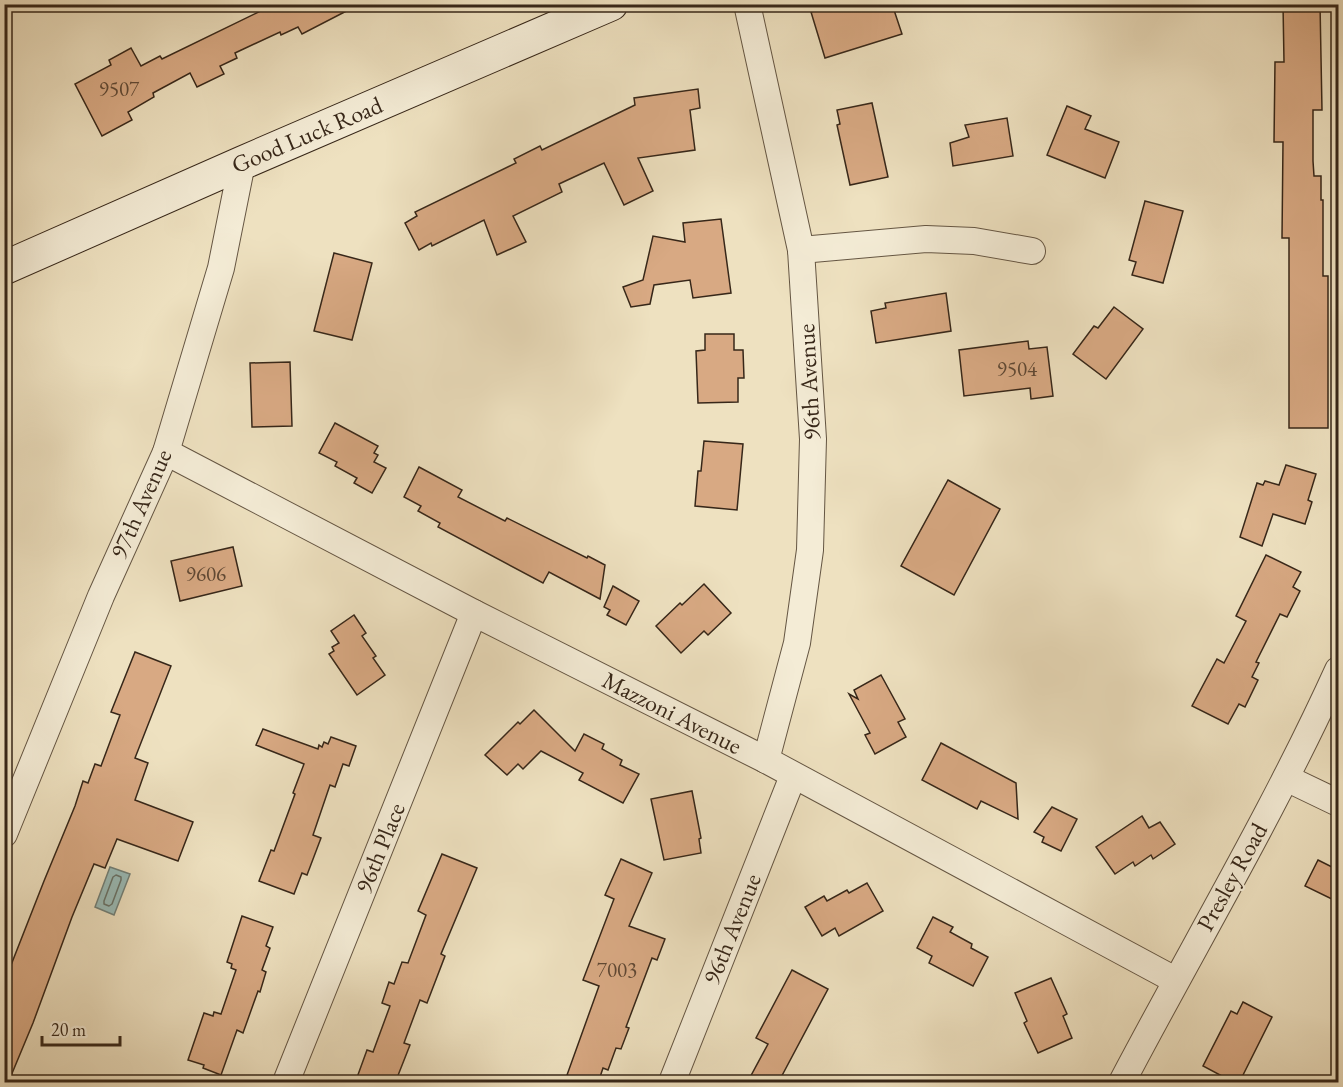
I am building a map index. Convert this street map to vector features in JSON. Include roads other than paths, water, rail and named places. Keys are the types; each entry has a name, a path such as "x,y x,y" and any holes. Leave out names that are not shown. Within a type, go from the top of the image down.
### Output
{"main road":[{"name":"Good Luck Road","path":"4,268 611,4"}],"street":[{"name":"96th Avenue","path":"747,4 801,250 813,439 810,550 798,643 766,760"},
{"name":"97th Avenue","path":"4,834 101,596 166,452 221,268 242,163"},
{"path":"801,250 926,239 974,240 1032,251"},
{"name":"Mazzoni Avenue","path":"166,452 474,613 766,760 1175,980"},
{"name":"96th Place","path":"286,1083 474,613"},
{"name":"Presley Road","path":"1122,1083 1175,980 1316,721 1338,670"},
{"name":"96th Avenue","path":"672,1083 793,776"},
{"path":"1286,778 1338,803"}],"water":[{"path":"110,867 130,874 114,915 95,907"}]}
